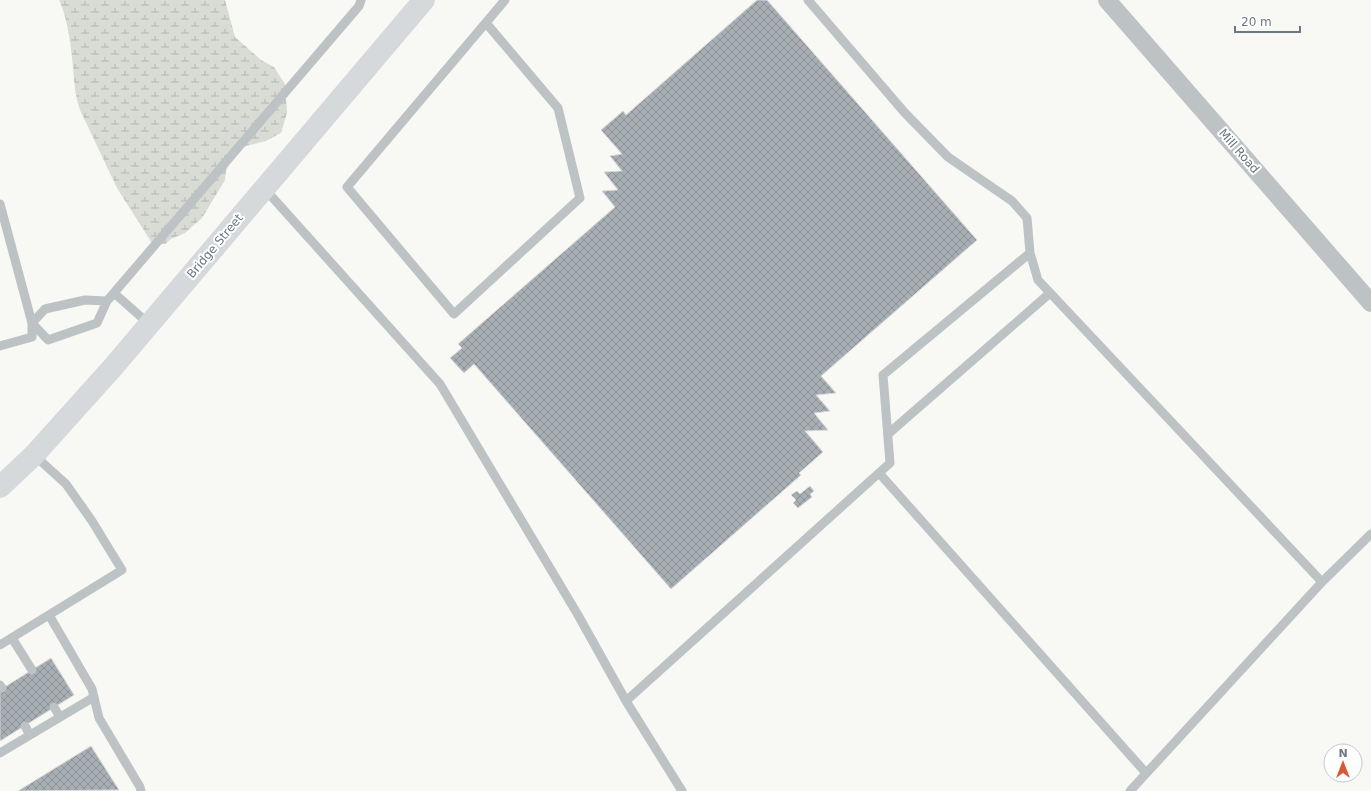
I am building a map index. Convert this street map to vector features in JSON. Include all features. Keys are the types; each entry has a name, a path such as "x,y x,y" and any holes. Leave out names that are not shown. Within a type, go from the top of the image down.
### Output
{"street":[{"name":"Bridge Street","path":"0,487 34,455 149,324 424,0"},
{"name":"Mill Road","path":"1108,0 1371,303"}],"lane":[{"path":"32,323 48,340 97,323 107,301 359,6 361,0"},
{"path":"486,23 558,108 580,198 454,314 347,187 505,0"},
{"path":"808,0 905,114 948,157 1012,201 1027,218 1030,253 1038,280 1322,582"},
{"path":"264,188 440,384 578,615 626,702 682,791"},
{"path":"0,204 32,323 32,337 0,346"},
{"path":"626,702 890,462 883,375 1030,253"},
{"path":"114,293 149,324"},
{"path":"888,434 1050,293"},
{"path":"32,323 45,309 85,300 107,301"},
{"path":"0,645 122,570 92,521 66,484 34,455"},
{"path":"879,473 1146,773"},
{"path":"1130,791 1322,582 1371,534"},
{"path":"49,615 92,689 98,718 141,791"},
{"path":"12,638 32,670"},
{"path":"0,753 94,697"},
{"path":"54,707 60,717"},
{"path":"24,726 30,735"}],"green space":[{"path":"59,0 225,0 235,37 261,60 274,67 285,84 287,113 281,133 266,141 246,146 233,155 226,171 225,180 202,218 185,233 171,239 165,244 152,243 117,188 80,110 75,91 68,28"}],"building":[{"path":"757,0 767,0 977,240 821,376 836,393 816,395 830,411 814,413 828,430 805,431 823,452 799,473 801,475 671,589 474,364 464,373 450,358 462,348 458,344 615,207 602,191 618,190 604,172 622,171 610,156 622,154 601,130 623,111 626,115"},
{"path":"810,486 814,491 810,494 812,497 798,508 793,503 796,500 791,495 797,491 800,494"},
{"path":"51,658 74,695 0,741 0,690"},
{"path":"91,746 119,790 18,791"}]}
